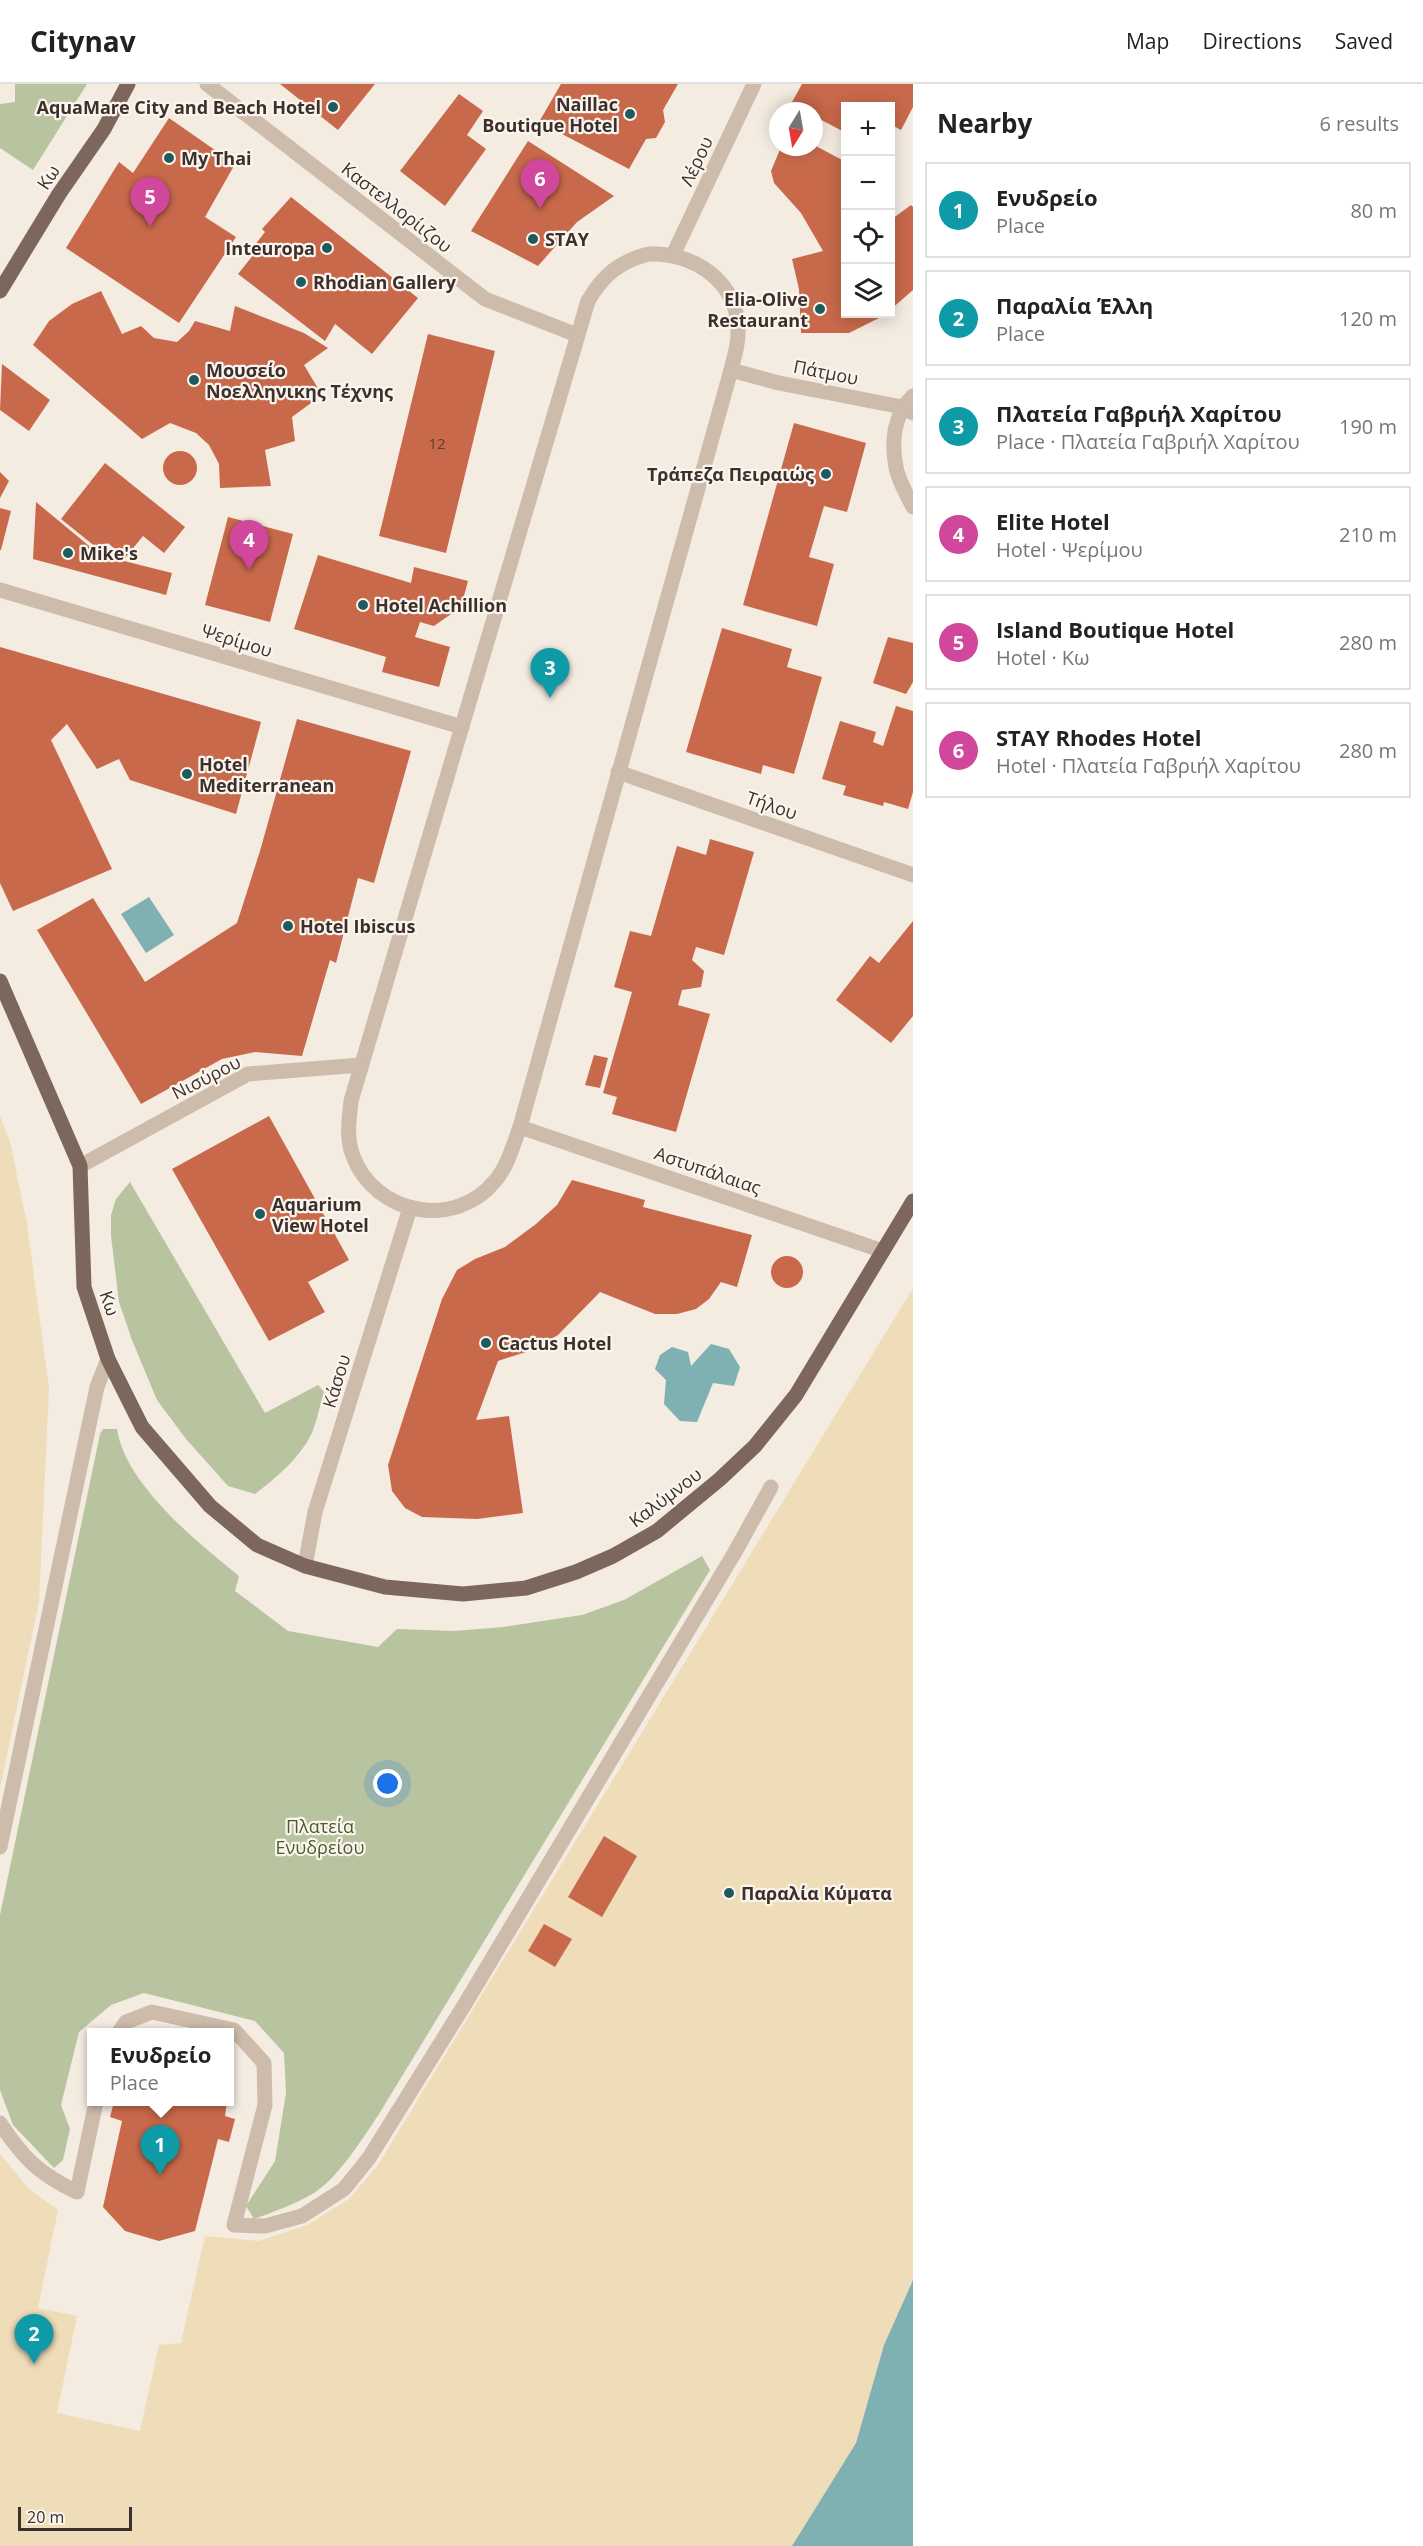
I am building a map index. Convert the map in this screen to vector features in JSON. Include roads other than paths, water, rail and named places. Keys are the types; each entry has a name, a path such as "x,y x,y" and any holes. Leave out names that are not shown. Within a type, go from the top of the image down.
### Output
{"main road":[{"name":"Κω","path":"0,291 59,194 104,129 128,84"},
{"name":"Κω","path":"0,981 80,1166 84,1287 108,1359 142,1426 210,1506 257,1545 305,1566"},
{"name":"Καλύμνου","path":"305,1566 385,1587 463,1594 526,1588 576,1572 613,1556 657,1531 720,1479 755,1446 796,1395 913,1202"}],"street":[{"name":"Καστελλορίιζου","path":"207,84 485,299 578,335"},
{"name":"Λέρου","path":"673,255 754,84"},
{"path":"649,254 673,255 693,261 709,271 720,282 731,300 738,333 731,370 520,1127 508,1161 497,1180 469,1202 447,1210 424,1211 410,1208 387,1199 376,1190 359,1169 353,1156 348,1129 351,1101 591,295 603,278 614,268 636,257 649,254"},
{"name":"Πάτμου","path":"731,370 779,383 909,405"},
{"path":"909,405 896,428 896,469 913,507"},
{"name":"Ψερίμου","path":"0,590 462,727"},
{"name":"Τήλου","path":"618,772 913,875"},
{"name":"Νισύρου","path":"80,1166 248,1074 361,1065"},
{"name":"Αστυπάλαιας","path":"520,1127 883,1251"},
{"name":"Κάσου","path":"305,1566 315,1512 410,1208"},
{"path":"0,1847 97,1387 108,1359"},
{"path":"234,2030 264,2063 265,2104 234,2225 265,2226 302,2216 344,2189 369,2158 465,2004 729,1562 771,1487"},
{"path":"121,2028 126,2022 152,2012 225,2028"},
{"path":"0,2123 19,2152 53,2180 77,2192 95,2106"}],"water":[{"path":"149,897 174,935 146,953 121,914"},
{"path":"711,1344 729,1349 740,1367 734,1386 713,1383 697,1422 680,1421 664,1404 666,1380 655,1369 660,1355 672,1347 688,1352 691,1366"},
{"path":"913,2280 913,2546 792,2546 856,2443 884,2345"}],"place":[{"name":"AquaMare City and Beach Hotel","path":"333,107"},
{"name":"Naillac Boutique Hotel","path":"630,114"},
{"name":"My Thai","path":"169,158"},
{"name":"STAY Rhodes Hotel","path":"540,209"},
{"name":"Island Boutique Hotel","path":"150,227"},
{"name":"STAY","path":"533,239"},
{"name":"Inteuropa","path":"327,248"},
{"name":"Rhodian Gallery","path":"301,282"},
{"name":"Elia-Olive Restaurant","path":"820,309"},
{"name":"Μουσείο Νοελληνικης Τέχνης","path":"194,380"},
{"name":"Τράπεζα Πειραιώς","path":"826,474"},
{"name":"Mike's","path":"68,553"},
{"name":"Elite Hotel","path":"249,570"},
{"name":"Hotel Achillion","path":"363,605"},
{"name":"Πλατεία Γαβριήλ Χαρίτου","path":"550,698"},
{"name":"Hotel Mediterranean","path":"187,774"},
{"name":"Hotel Ibiscus","path":"288,926"},
{"name":"Aquarium View Hotel","path":"260,1214"},
{"name":"Cactus Hotel","path":"486,1343"},
{"name":"Παραλία Κύματα","path":"729,1893"},
{"name":"Ενυδρείο","path":"160,2175"},
{"name":"Παραλία Έλλη","path":"34,2364"}],"park label":[{"name":"Πλατεία Ενυδρείου","path":"320,1836"}]}
